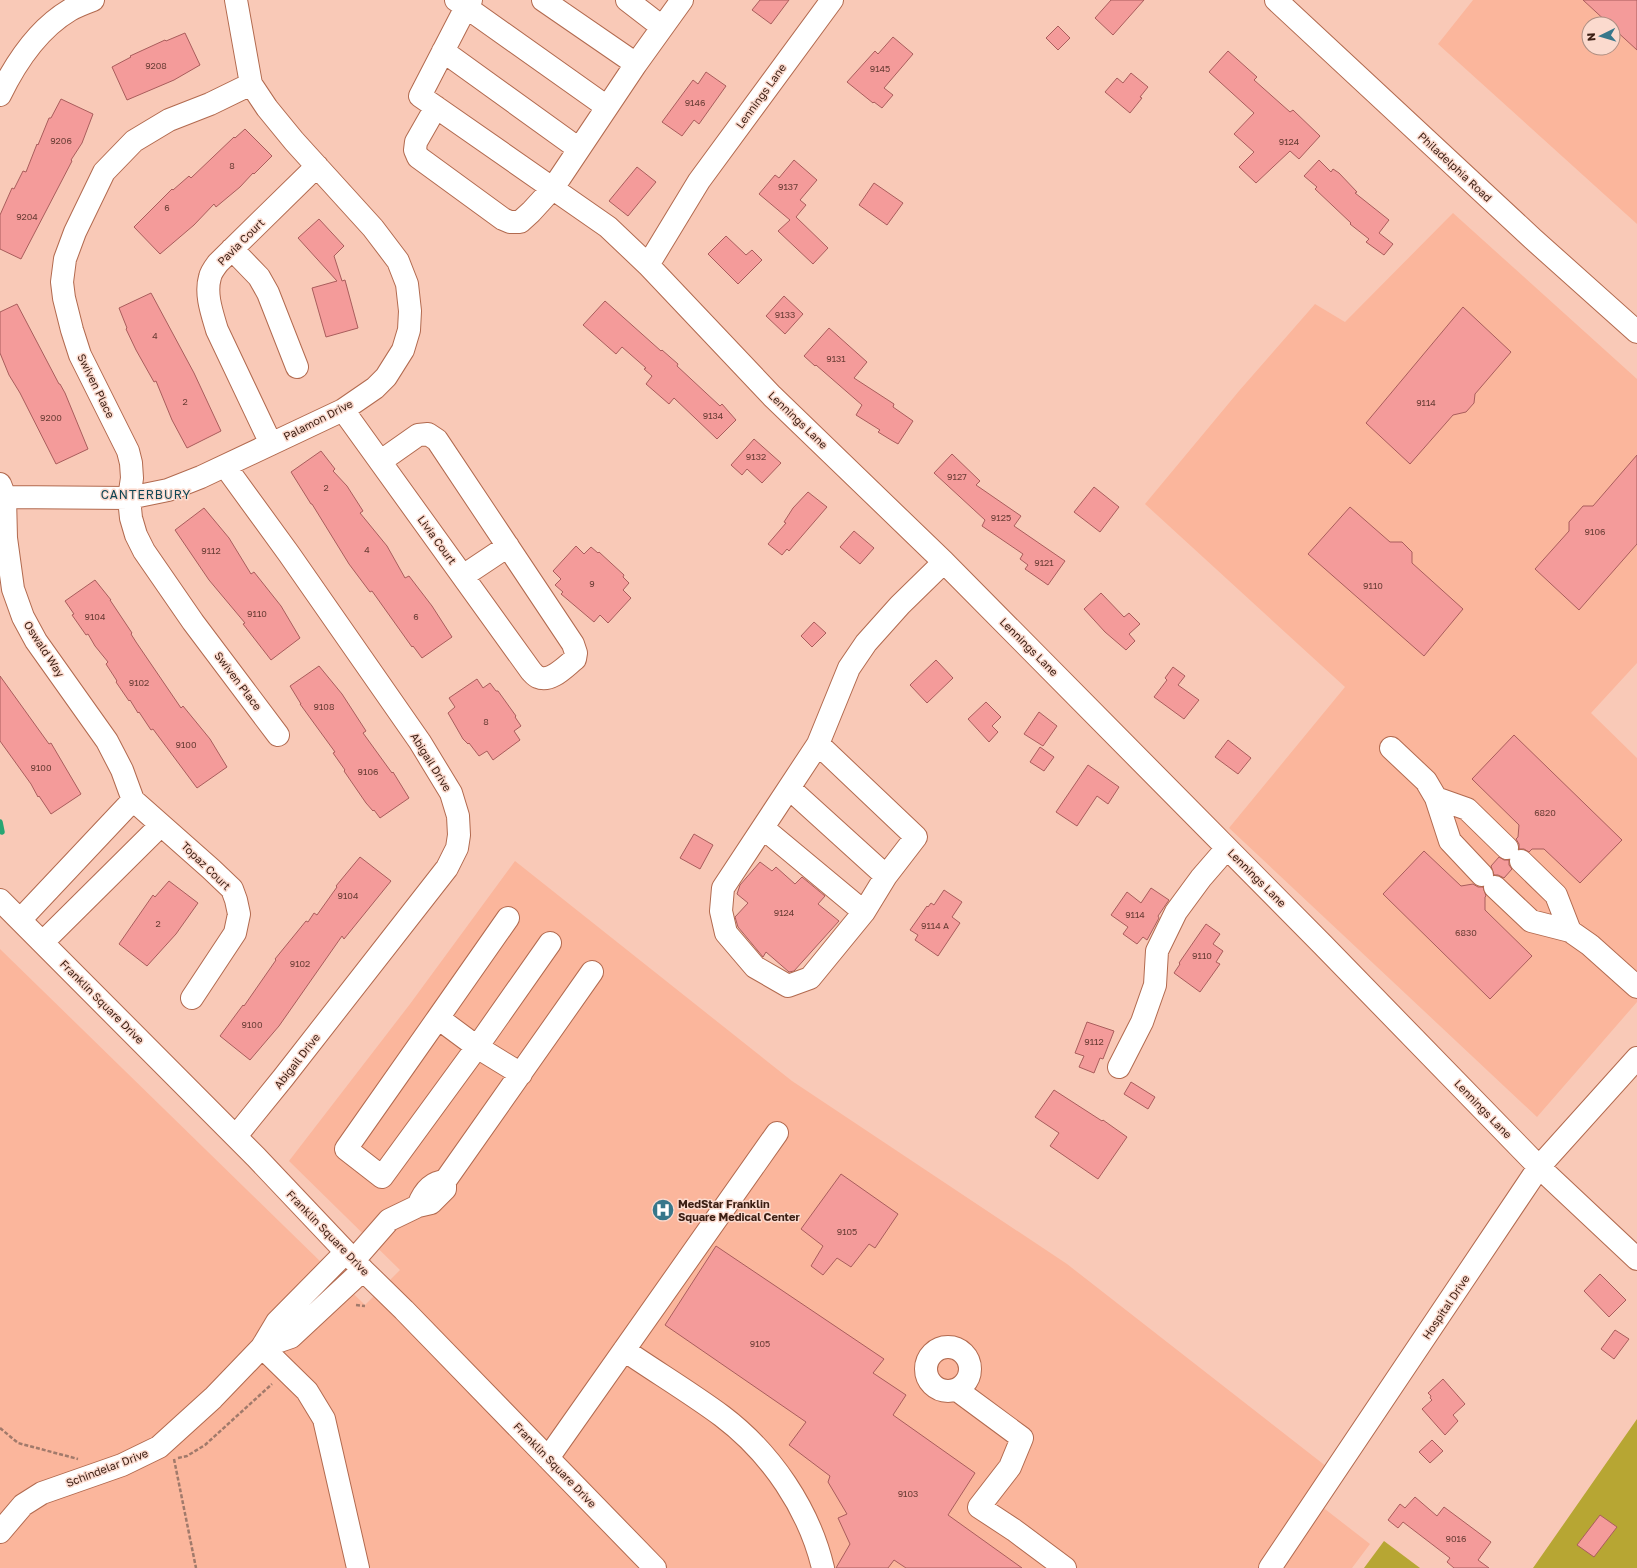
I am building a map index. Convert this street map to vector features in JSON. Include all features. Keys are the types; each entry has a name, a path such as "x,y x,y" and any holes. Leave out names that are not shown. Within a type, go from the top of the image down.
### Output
{"street":[{"path":"0,95 11,73 26,51 39,36 70,10 93,0"},
{"name":"Palamon Drive","path":"2,490 129,498 168,490 201,477 344,410 374,388 386,377 395,365 403,350 409,330 410,304 407,284 398,261 373,228 294,141 267,108 251,84 236,0"},
{"path":"543,0 636,64"},
{"path":"627,0 662,27"},
{"path":"436,107 416,142 415,150 418,157 503,219 510,222 520,222 552,188 636,64 682,0"},
{"name":"Lennings Lane","path":"832,0 699,182 648,265 772,396 944,562 1227,848 1539,1167 1637,1259"},
{"name":"Philadelphia Road","path":"1276,0 1533,239 1637,332"},
{"path":"607,107 464,2 443,52 420,96 608,227 648,265"},
{"path":"443,52 579,149"},
{"name":"Swiven Place","path":"251,84 210,104 169,120 134,141 119,155 104,172 75,232 65,259 62,282 66,312 80,355 128,451 131,463 132,478 129,498 131,518 136,536 144,551 193,622 278,735"},
{"name":"Pavia Court","path":"271,444 217,330 212,313 208,289 210,275 218,263 317,166"},
{"path":"232,249 256,272 268,292 297,367"},
{"name":"Livia Court","path":"344,410 531,671 538,678 553,676 575,659 576,653 573,644 508,546"},
{"path":"381,462 418,435 428,434 437,440 508,546 463,576"},
{"name":"Abigail Drive","path":"224,466 289,554 420,742 451,793 458,816 459,834 457,848 447,868 236,1136"},
{"name":"Oswald Way","path":"2,490 6,538 13,589 23,618 36,641 107,741 122,770 133,800 161,824"},
{"path":"818,744 916,837 886,876 864,912 810,978 788,986 755,967 726,933 721,911 723,888 818,744 848,668 866,643 900,605 944,562"},
{"path":"1391,748 1426,781 1436,798 1450,841 1488,881 1531,921 1570,931 1590,945 1637,987"},
{"path":"789,788 886,876"},
{"path":"1436,798 1467,809 1556,895 1570,931"},
{"path":"20,920 133,800"},
{"path":"42,942 161,824"},
{"name":"Topaz Court","path":"161,824 211,868 232,889 239,914 235,933 192,998"},
{"path":"763,828 864,912"},
{"path":"1119,1067 1142,1022 1155,984 1158,951 1176,912 1201,878 1227,848"},
{"name":"Franklin Square Drive","path":"0,900 236,1136 354,1261 404,1310 656,1568"},
{"path":"508,918 346,1149 382,1177 477,1047 550,943"},
{"name":"Schindelar Drive","path":"0,1532 23,1505 42,1493 122,1465 159,1447 213,1398 262,1347 291,1337 389,1220 418,1206 431,1203 445,1189 445,1181 592,972"},
{"path":"438,1018 477,1047 521,1074"},
{"name":"Hospital Drive","path":"1270,1568 1539,1167 1637,1058"},
{"path":"548,1458 777,1133"},
{"path":"262,1347 307,1391 324,1419 358,1568"},
{"path":"624,1350 723,1417 756,1447 785,1483 807,1519 819,1550 823,1568"},
{"path":"957,1390 1022,1438 1010,1466 978,1506 1014,1530 1065,1568"}],"path":[{"path":"351,1304 365,1306"},
{"path":"196,1568 174,1458 187,1456 205,1445 286,1370"},
{"path":"0,1428 18,1443 83,1460 76,1463"}],"shaded area":[{"path":"1473,0 1637,0 1637,224 1438,44"},
{"path":"1453,213 1637,379 1637,663 1591,713 1637,758 1637,1002 1537,1117 1229,828 1345,687 1145,504 1239,391 1315,304 1345,322"},
{"name":"MedStar Franklin Square Medical Center","path":"515,861 792,1081 1067,1264 1336,1474 1312,1499 1370,1544 1352,1568 0,1568 0,949 365,1305 400,1270 289,1161 410,1004"},
{"path":"1637,1419 1637,1568 1533,1568"},
{"path":"1384,1541 1420,1568 1364,1568"}],"building":[{"path":"760,0 789,0 771,24 752,10"},
{"path":"1111,0 1144,0 1113,35 1095,18"},
{"path":"1583,0 1637,0 1637,50 1621,35 1621,16 1600,16"},
{"path":"1058,26 1070,38 1058,50 1046,38"},
{"path":"185,33 200,65 174,80 127,100 112,67 131,57 130,56 165,40 166,41"},
{"path":"893,37 913,54 884,88 893,95 882,108 874,102 873,103 847,82 875,51 878,54"},
{"path":"1228,51 1257,77 1254,80 1290,112 1293,110 1320,136 1299,159 1290,151 1256,183 1239,167 1254,152 1234,134 1254,113 1209,72"},
{"path":"706,72 726,86 699,124 694,120 682,136 662,122 693,80 698,84"},
{"path":"1131,73 1148,87 1140,97 1142,98 1130,113 1105,92 1117,78 1123,83"},
{"path":"61,99 93,114 82,143 71,160 72,161 21,259 0,249 0,215 12,188 14,189 23,171 26,172 49,118 51,118"},
{"path":"245,129 272,156 240,187 216,207 214,204 194,225 160,254 134,227 172,189 173,190 189,176 191,178 234,137 235,138"},
{"path":"794,160 817,180 800,200 806,205 796,217 828,248 813,264 778,231 790,220 759,194 775,175 779,178"},
{"path":"1319,160 1331,172 1333,169 1339,173 1357,192 1355,193 1389,220 1379,233 1393,244 1384,255 1366,242 1369,239 1350,224 1351,223 1315,189 1317,187 1304,176"},
{"path":"637,167 656,182 628,216 609,201"},
{"path":"874,183 903,203 887,225 859,205"},
{"path":"319,219 344,246 334,256 342,281 345,280 358,328 326,337 312,288 337,281 298,238"},
{"path":"726,236 746,255 752,250 762,260 738,284 708,254"},
{"path":"151,293 194,373 221,431 187,448 172,420 156,381 154,382 136,350 126,329 127,328 119,308"},
{"path":"784,296 803,314 785,334 766,316"},
{"path":"605,301 661,351 662,350 678,364 677,366 720,406 722,404 736,420 717,439 674,398 669,404 646,384 652,376 644,369 646,368 622,347 616,354 583,325"},
{"path":"17,304 65,393 88,449 56,464 20,393 9,375 0,353 0,312"},
{"path":"1463,307 1511,352 1475,394 1474,403 1466,412 1453,415 1410,464 1366,423"},
{"path":"829,328 867,362 854,378 894,404 893,407 913,421 898,444 878,432 880,430 856,415 862,405 804,356"},
{"path":"754,439 781,463 762,483 747,469 742,475 731,465"},
{"path":"321,451 335,469 333,471 347,486 363,511 360,513 387,546 405,578 409,576 432,606 452,637 422,658 413,646 412,647 372,591 370,592 349,564 291,472"},
{"path":"952,454 980,481 976,485 1021,516 1014,526 1065,561 1048,585 1025,569 1028,565 1020,559 1023,554 982,526 985,520 934,473"},
{"path":"1637,455 1637,544 1579,610 1535,569 1569,531 1569,522 1583,506 1593,506"},
{"path":"1094,487 1119,507 1100,532 1074,512"},
{"path":"808,492 827,507 789,551 787,549 782,555 768,544 786,523 784,522 793,508"},
{"path":"1350,507 1390,542 1402,542 1412,552 1412,563 1463,609 1424,656 1308,554"},
{"path":"204,508 229,538 251,574 254,572 281,606 300,638 271,660 243,624 245,623 209,580 175,530"},
{"path":"854,531 874,548 860,564 840,547"},
{"path":"576,546 584,554 591,547 598,553 599,552 624,575 623,577 629,583 623,590 631,598 608,623 600,615 594,622 561,594 563,592 555,585 561,579 553,571"},
{"path":"95,580 111,600 136,642 181,708 183,706 210,739 227,767 197,788 153,729 151,730 130,700 129,701 106,664 108,662 95,646 88,634 86,635 72,615 74,614 65,601"},
{"path":"1101,593 1124,617 1129,613 1140,624 1129,634 1135,641 1126,650 1105,632 1084,609"},
{"path":"814,622 826,633 812,647 801,636"},
{"path":"936,660 953,678 927,703 910,685"},
{"path":"319,666 342,694 366,731 363,733 392,773 393,772 409,798 380,818 366,803 344,771 345,770 333,753 335,752 300,704 290,686"},
{"path":"1173,667 1185,676 1178,685 1199,700 1184,719 1154,697 1167,680 1165,678"},
{"path":"0,676 49,744 51,743 81,794 51,814 0,741"},
{"path":"477,679 483,688 490,683 496,691 498,691 516,716 515,717 521,726 514,731 520,740 493,760 487,751 479,756 469,743 468,744 463,739 448,713 455,707 449,698"},
{"path":"986,702 1001,717 992,726 998,732 989,742 968,719"},
{"path":"1039,712 1057,726 1043,746 1024,734"},
{"path":"1514,735 1622,840 1580,883 1544,849 1532,849 1529,852 1524,849 1519,849 1519,844 1516,839 1518,837 1519,825 1472,779"},
{"path":"1228,740 1251,758 1238,774 1215,757"},
{"path":"1040,747 1054,757 1044,771 1030,762"},
{"path":"1088,765 1119,787 1108,804 1097,796 1077,826 1056,812"},
{"path":"694,834 713,845 700,869 680,858"},
{"path":"1424,851 1461,886 1473,884 1478,887 1483,887 1486,896 1485,910 1532,956 1490,999 1383,894"},
{"path":"360,857 391,881 344,939 342,936 279,1026 250,1060 220,1036 243,1005 244,1006 276,960 275,959 306,921 308,922 314,913 317,915 337,887 336,886"},
{"path":"1499,857 1504,860 1509,860 1509,865 1512,869 1504,878 1494,875 1491,866"},
{"path":"760,862 772,871 776,867 795,884 802,877 825,896 818,904 839,921 794,971 789,972 766,952 763,957 738,927 735,917 748,903 737,894 740,885"},
{"path":"169,881 198,903 176,934 147,966 119,944 153,895 155,897"},
{"path":"1151,888 1169,900 1158,916 1159,918 1147,940 1143,937 1137,944 1123,934 1128,927 1111,915 1127,892 1141,903"},
{"path":"944,890 962,902 952,917 960,923 938,956 915,940 918,935 910,930 927,906 928,907 931,903 934,905"},
{"path":"1206,924 1220,934 1213,944 1223,951 1216,962 1220,964 1200,992 1174,973 1180,964 1179,963"},
{"path":"1087,1022 1114,1031 1103,1059 1100,1058 1094,1073 1079,1067 1084,1056 1075,1053"},
{"path":"1131,1082 1155,1097 1148,1109 1124,1094"},
{"path":"1054,1090 1102,1121 1103,1120 1127,1137 1098,1179 1050,1146 1059,1133 1035,1117"},
{"path":"841,1174 898,1214 875,1248 869,1244 851,1267 837,1258 823,1275 811,1266 823,1246 801,1229"},
{"path":"716,1246 884,1359 873,1373 906,1395 893,1415 975,1473 948,1515 1022,1568 906,1568 894,1560 888,1568 836,1568 850,1544 838,1518 847,1514 828,1482 830,1476 789,1445 806,1422 665,1325"},
{"path":"1600,1274 1626,1300 1609,1317 1584,1291"},
{"path":"1615,1330 1629,1339 1614,1359 1601,1349"},
{"path":"1443,1379 1465,1404 1453,1415 1458,1421 1445,1435 1422,1409 1432,1400 1428,1393"},
{"path":"1432,1440 1443,1451 1430,1463 1419,1452"},
{"path":"1415,1497 1437,1516 1444,1507 1491,1542 1478,1560 1489,1568 1454,1568 1447,1562 1450,1558 1403,1522 1398,1528 1388,1520 1400,1504 1405,1508"},
{"path":"1600,1515 1617,1527 1594,1557 1577,1545"}],"waterway":[{"path":"0,822 2,832"}],"place":[{"name":"MedStar Franklin Square Medical Center","path":"663,1210"}],"district":[{"name":"CANTERBURY","path":"146,495"}]}
